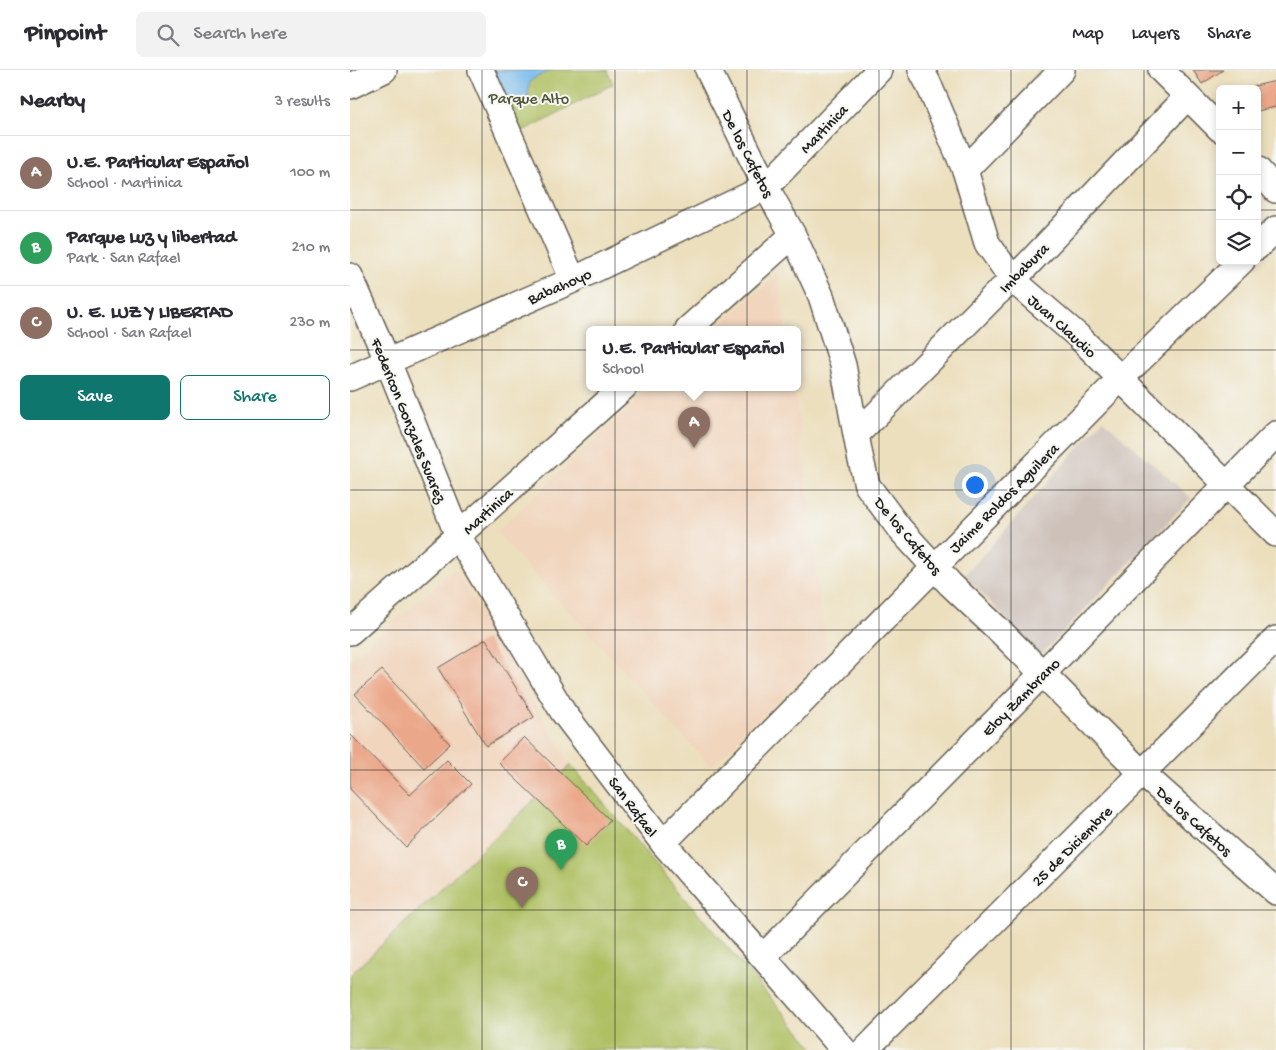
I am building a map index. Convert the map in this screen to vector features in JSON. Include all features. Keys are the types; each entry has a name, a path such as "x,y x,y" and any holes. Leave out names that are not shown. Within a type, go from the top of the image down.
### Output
{"street":[{"path":"350,86 384,70"},
{"path":"481,70 573,280"},
{"name":"De los Cafetos","path":"708,70 766,187 793,235 821,296 843,365 867,485 899,528 934,567 1143,774 1276,892"},
{"name":"Martinica","path":"766,187 879,70"},
{"name":"Juan Claudio","path":"921,70 965,170 986,243 1013,280 1078,336 1276,534"},
{"path":"965,170 1062,70"},
{"path":"1161,70 1216,125"},
{"name":"Imbabura","path":"856,435 997,293 1013,280 1187,97"},
{"path":"1261,174 1276,190"},
{"name":"Babahoyo","path":"350,378 573,280 766,187"},
{"path":"1261,243 1276,229"},
{"path":"691,326 793,235"},
{"name":"Jaime Roldos Aguilera","path":"663,843 1120,379 1238,265"},
{"name":"Federicon Gonzales Suarez","path":"350,276 388,362 458,536"},
{"name":"Martinica","path":"350,632 620,391"},
{"name":"Eloy Zambrano","path":"763,957 1276,434"},
{"name":"San Rafael","path":"458,536 563,712 663,843 844,1050"},
{"name":"25 de Diciembre","path":"865,1050 1143,774 1276,638"}],"shaded area":[{"path":"777,276 785,326 719,326"},
{"path":"648,391 795,391 826,655 711,767 496,532"},
{"path":"1103,420 1191,498 1040,656 965,575"},
{"path":"455,569 571,765 815,1050 350,1050 350,661"}],"green space":[{"name":"Parque Alto","path":"488,70 607,70 613,84 516,135"},
{"path":"571,765 815,1050 350,1050 350,975"}],"water":[{"path":"489,70 551,70 531,81 529,84 529,96 522,101 510,103 499,91"}],"building":[{"path":"1193,70 1223,70 1202,84"},
{"path":"1276,81 1276,107 1261,110 1261,85 1259,85"},
{"path":"486,639 534,717 486,746 438,668"},
{"path":"382,670 450,744 424,768 355,694"},
{"path":"350,734 410,795 447,760 471,784 406,847 350,789"},
{"path":"524,737 610,820 586,846 499,763"}],"place":[{"name":"U.E. Particular Español","path":"694,448"},
{"name":"Parque Luz y libertad","path":"561,870"},
{"name":"U. E. LUZ Y LIBERTAD","path":"522,908"}]}
